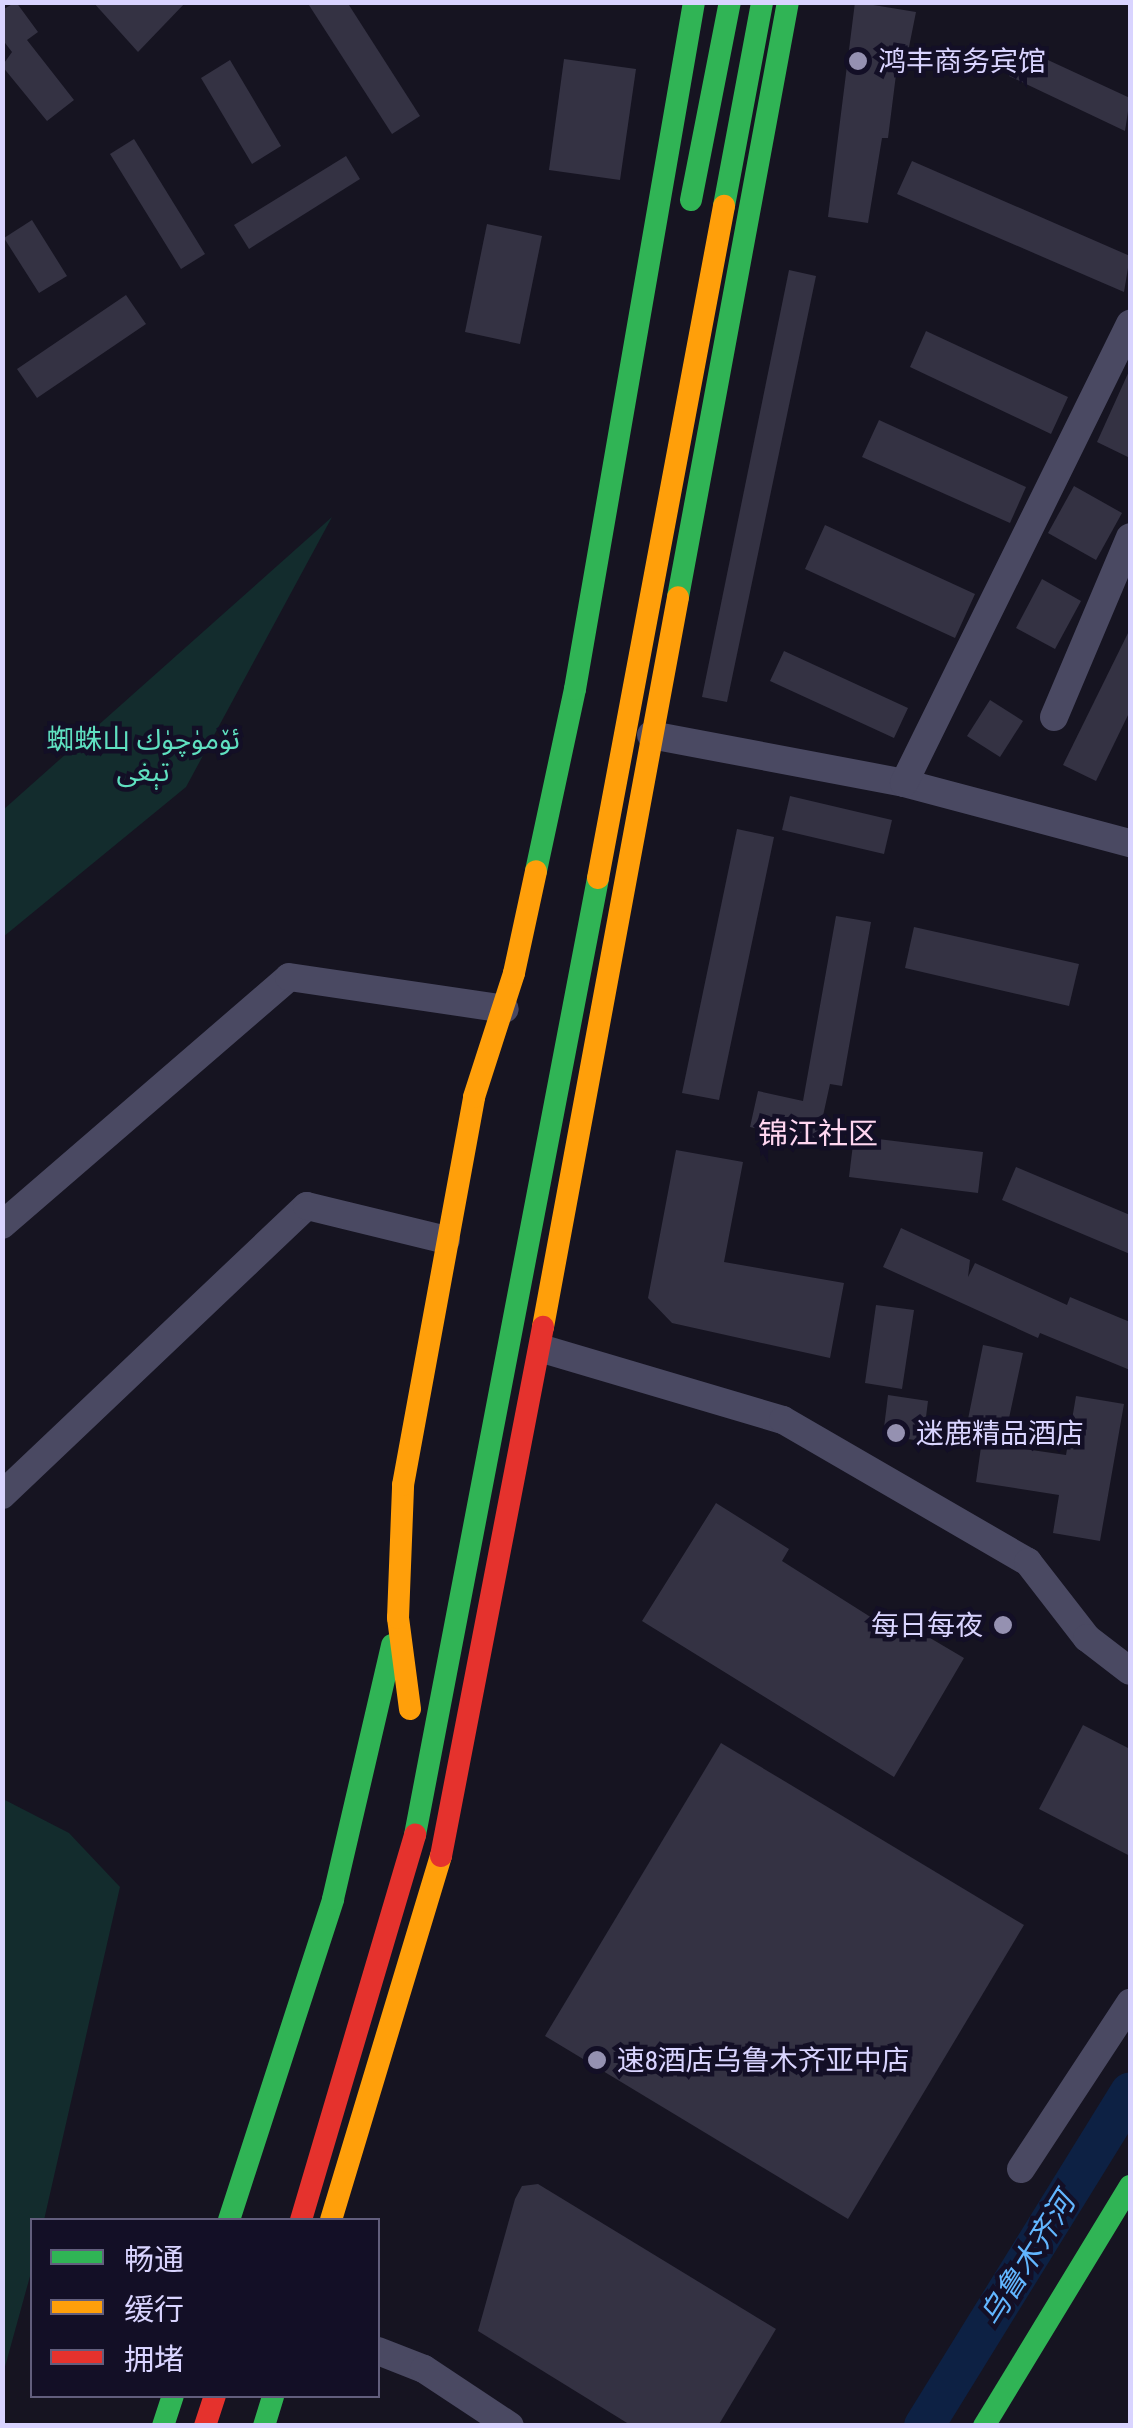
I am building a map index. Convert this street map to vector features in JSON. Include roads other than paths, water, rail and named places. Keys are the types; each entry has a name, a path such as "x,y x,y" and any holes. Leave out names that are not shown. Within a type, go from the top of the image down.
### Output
{"main road":[{"path":"424,1638 408,1718 398,1618 402,1485 474,1097 505,1009 575,689 694,2"},
{"path":"716,2 717,56"},
{"path":"686,230 730,2"},
{"path":"302,2218 403,1890 432,1759 762,2"},
{"path":"733,153 784,2"},
{"path":"332,2218 422,1938 543,1349 784,2"},
{"path":"432,1759 488,1615"},
{"path":"231,2218 333,1899 398,1618"},
{"path":"284,2187 368,1903"},
{"path":"984,2426 1130,2186"},
{"path":"1004,2426 1130,2221"},
{"path":"163,2426 172,2398"},
{"path":"205,2426 214,2398"},
{"path":"264,2426 272,2398"}],"street":[{"path":"904,782 1130,324"},
{"path":"1054,718 1130,537"},
{"path":"651,735 904,782 1130,843"},
{"path":"2,1225 289,977 505,1009"},
{"path":"2,1494 307,1206 446,1240"},
{"path":"543,1349 572,1362 783,1420 1028,1562 1087,1638 1130,1671"},
{"path":"1021,2169 1130,2003"},
{"path":"380,2353 424,2369 510,2426"}],"waterway":[{"name":"乌鲁木齐河","path":"924,2426 1130,2092"}],"place":[{"name":"鸿丰商务宾馆","path":"858,61"},
{"name":"迷鹿精品酒店","path":"896,1433"},
{"name":"每日每夜","path":"1003,1625"},
{"name":"速8酒店乌鲁木齐亚中店","path":"597,2060"}],"district":[{"name":"锦江社区","path":"818,1133"}],"park label":[{"name":"蜘蛛山 ئۆمۈچۈك تېغى","path":"143,755"}]}
